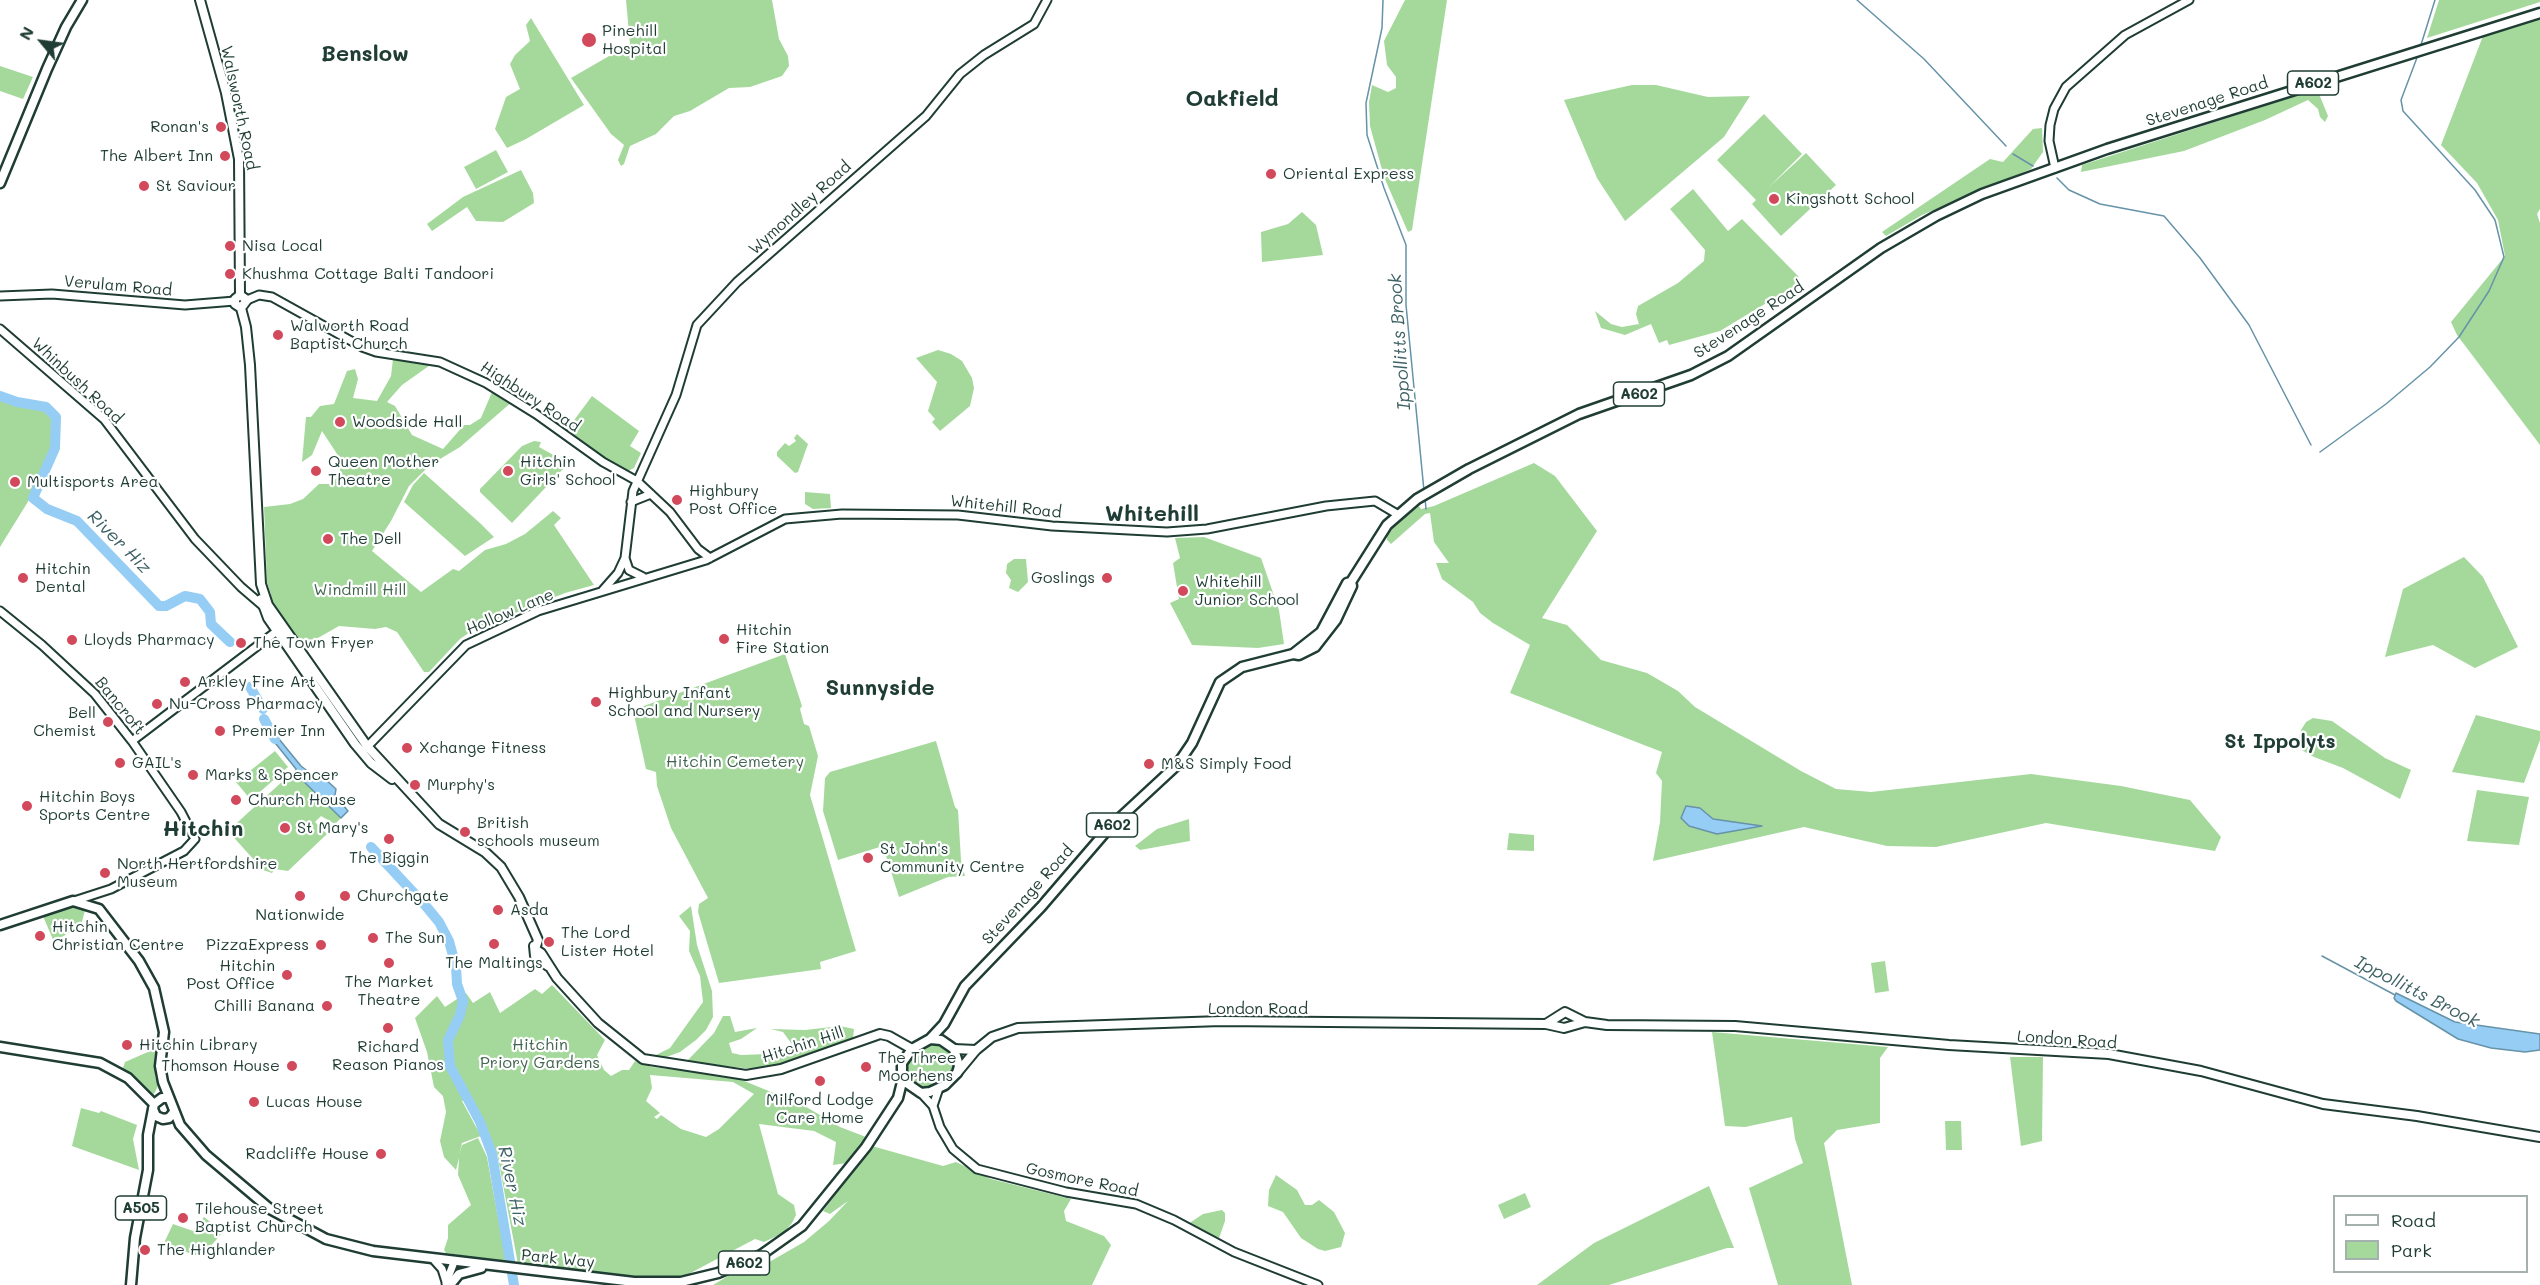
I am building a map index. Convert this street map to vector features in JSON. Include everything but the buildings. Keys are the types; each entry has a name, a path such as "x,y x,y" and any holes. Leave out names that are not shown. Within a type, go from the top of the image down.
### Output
{"main road":[{"path":"0,183 53,54 82,0"},
{"name":"Walsworth Road","path":"200,0 224,84 239,159 240,299"},
{"name":"Stevenage Road","path":"930,1039 944,1024 965,986 1041,907 1109,828 1177,765 1192,743 1220,682 1242,667 1293,654 1299,656 1310,651 1327,634 1352,586 1351,582 1378,538 1397,514 1469,469 1579,414 1675,381 1728,356 1881,248 1982,194 2055,168 2406,54 2540,13"},
{"path":"240,299 236,306 241,308 246,327 250,365 261,584 280,629"},
{"path":"260,568 259,584 262,605 364,749"},
{"name":"Hitchin Hill","path":"364,749 371,764 411,795 439,824 485,852 501,867 519,897 535,936 532,942 535,949 541,953 548,966 598,1023 643,1059 752,1075 780,1069 875,1035 885,1034 912,1049"},
{"path":"0,925 73,902 99,909 139,961 154,988 162,1017 164,1032 160,1066 168,1098 174,1103 174,1112 149,1131"},
{"name":"London Road","path":"1545,1024 1564,1012 1585,1022"},
{"path":"1571,1014 1571,1025"},
{"path":"1557,1018 1560,1026"},
{"name":"London Road","path":"957,1073 976,1050 998,1033 1018,1028 1221,1022 1545,1024 1566,1028 1585,1022 1607,1025 1735,1026 1949,1045 2109,1054 2201,1071 2323,1104 2450,1120 2540,1137"},
{"path":"944,1024 945,1042"},
{"path":"898,1098 917,1091 939,1088 957,1073 959,1062 954,1049 945,1042 930,1039 912,1049 905,1058"},
{"path":"898,1042 905,1058 903,1078 917,1091"},
{"path":"0,1047 100,1063 128,1078 163,1119"},
{"path":"954,1049 976,1050"},
{"name":"Park Way","path":"174,1112 180,1125 206,1155 270,1209 326,1239 373,1251 434,1260 634,1282 681,1282 718,1273 761,1256 796,1231 820,1206 866,1147 898,1098 903,1078"},
{"path":"154,1107 162,1098 168,1098"},
{"name":"A505","path":"131,1285 135,1238 148,1170 149,1131 154,1107"},
{"name":"Park Way","path":"163,1119 180,1125"},
{"path":"448,1284 465,1271 497,1267"}],"street":[{"name":"Wymondley Road","path":"631,502 637,481 676,395 697,325 710,309 838,191 926,116 960,74 984,55 1034,24 1047,0"},
{"path":"2055,168 2049,141 2050,125 2054,109 2066,87 2125,35 2189,0"},
{"name":"Verulam Road","path":"0,296 51,294 185,304 240,299"},
{"name":"Highbury Road","path":"240,299 259,295 272,297 362,347 376,352 422,357 472,376 513,399 637,481 651,494"},
{"name":"Whinbush Road","path":"0,329 104,419 195,539 241,587 262,605"},
{"path":"633,491 627,476 641,472"},
{"path":"603,590 618,573 625,558 631,502 651,494 670,512 698,549 710,558"},
{"name":"Whitehill Road","path":"619,587 643,577 710,558 785,519 802,515 958,514 1052,526 1167,532 1200,530 1326,506 1375,501 1397,514"},
{"path":"694,562 698,549"},
{"path":"625,558 629,570 643,577"},
{"path":"249,592 256,590 259,584"},
{"name":"Hollow Lane","path":"364,749 466,645 538,611 619,587"},
{"name":"Bancroft","path":"0,611 84,681 132,741 181,812 195,838 184,851 103,893"},
{"path":"132,741 280,629"},
{"path":"73,902 103,893"},
{"path":"99,909 97,901 103,893"},
{"path":"933,1106 939,1088"},
{"name":"Gosmore Road","path":"917,1091 933,1106 949,1144 960,1157 977,1169 1066,1192 1136,1204 1174,1220 1234,1252 1318,1285"},
{"path":"434,1260 448,1284"},
{"path":"448,1284 454,1262"}],"green space":[{"path":"626,0 772,0 779,39 788,56 789,66 782,76 750,87 729,88 690,111 674,116 656,134 630,146 624,164 621,166 618,160 624,145 611,134 571,78 630,44"},
{"path":"1405,0 1447,0 1412,230 1408,232 1384,177 1370,126 1369,102 1372,85 1388,92 1396,88 1396,77 1387,65 1384,41"},
{"path":"2439,0 2540,0 2540,2 2427,38"},
{"path":"531,18 584,105 507,148 495,129 506,97 520,89 510,64 515,55 530,41 526,25"},
{"path":"2540,19 2540,209 2537,214 2540,223 2540,445 2457,335 2451,322 2505,256 2498,220 2477,183 2441,145 2483,36"},
{"path":"0,66 33,77 23,99 0,91"},
{"path":"1632,85 1656,85 1708,97 1750,96 1724,137 1625,221 1597,178 1564,100"},
{"path":"2317,89 2328,116 2325,122 2320,117 2318,109 2308,100 2265,120 2184,151 2081,172 2082,165"},
{"path":"1764,114 1802,154 1769,187 1806,153 1836,185 1781,236 1752,204 1756,200 1717,160"},
{"path":"2042,128 2043,152 2031,169 1922,215 1886,236 1882,232 1990,159 2003,162 2033,129"},
{"path":"496,150 508,172 476,189 464,167"},
{"path":"521,170 533,193 534,203 503,222 476,221 467,207 432,231 427,224 463,197"},
{"path":"1693,189 1728,231 1742,219 1799,277 1793,287 1720,331 1669,345 1667,340 1659,343 1651,324 1625,335 1601,328 1595,311 1611,324 1622,327 1639,324 1636,314 1638,306 1678,283 1704,261 1705,250 1670,209"},
{"path":"1302,212 1316,225 1323,255 1262,262 1261,232 1288,224"},
{"path":"938,350 962,361 972,378 974,388 970,406 940,431 932,422 935,419 928,411 937,382 916,358"},
{"name":"Windmill Hill","path":"393,359 420,359 433,363 402,385 387,402 395,406 412,435 443,449 464,425 470,425 481,418 492,392 513,401 460,447 430,465 409,486 372,551 421,592 453,569 459,571 485,550 506,544 525,534 553,511 561,518 554,525 594,585 565,593 473,630 460,639 429,672 424,672 397,632 386,627 375,629 339,626 302,647 267,597 271,594 267,582 264,507 290,504 303,499 319,484 329,484 341,475 337,454 322,431 312,455 302,462 306,417 311,417 320,406 334,404 347,371 355,369 358,379 353,398 377,401 391,376"},
{"path":"592,396 639,431 630,446 641,453 634,468 628,471 606,461 566,431"},
{"path":"0,399 16,405 44,408 53,417 52,445 29,500 0,547"},
{"path":"797,434 808,444 798,472 795,473 777,456 777,452 785,443 789,446 796,441 794,438"},
{"path":"534,441 541,442 539,447 559,458 564,455 567,457 564,468 512,523 480,492 480,489 522,446"},
{"path":"1534,463 1555,476 1597,531 1542,618 1567,625 1601,660 1647,673 1678,691 1695,707 1801,771 1836,789 1871,792 2031,774 2121,786 2190,800 2221,837 2215,851 2046,823 1936,847 1887,846 1804,827 1653,861 1660,822 1662,781 1656,773 1662,752 1510,693 1530,645 1493,623 1480,613 1473,602 1442,579 1436,563 1449,563 1434,542 1430,513 1425,514 1391,544 1387,540 1387,535 1395,525 1419,506 1421,509 1434,506"},
{"path":"424,473 494,537 465,556 404,502 413,485"},
{"path":"805,492 830,494 831,508 813,509 805,504"},
{"name":"Whitehill Junior School","path":"1204,537 1261,558 1279,610 1284,644 1258,648 1192,645 1170,603 1179,599 1173,563 1180,558 1175,538"},
{"path":"2464,557 2483,577 2518,647 2475,668 2433,645 2385,657 2403,589"},
{"path":"1014,559 1026,559 1028,582 1018,592 1009,588 1011,580 1006,573 1007,564"},
{"name":"Hitchin Cemetery","path":"785,654 802,706 800,709 804,724 809,726 818,756 810,795 856,951 820,962 821,969 719,983 698,912 699,904 708,898 671,828 657,786 656,772 646,769 633,710"},
{"path":"2476,715 2540,731 2540,740 2524,783 2452,772"},
{"path":"2313,718 2332,721 2385,758 2411,770 2400,799 2343,768 2300,749 2298,742 2301,730 2306,722"},
{"path":"936,741 955,807 958,810 961,860 965,876 948,877 899,897 883,846 838,860 823,811 825,778 830,772"},
{"path":"275,751 288,767 251,800 236,782"},
{"path":"296,769 296,774 341,818 335,824 321,816 315,822 327,834 288,871 275,869 272,873 263,870 228,831"},
{"path":"2477,790 2529,797 2519,845 2467,841"},
{"path":"1189,819 1190,841 1140,850 1135,846 1157,829"},
{"path":"1509,833 1534,835 1534,851 1507,850"},
{"path":"70,905 86,907 81,925 54,942 43,916"},
{"path":"691,906 697,945 712,991 713,1017 706,1030 696,1040 680,1052 661,1059 656,1055 670,1048 703,1002 700,976 689,951 690,931 679,916"},
{"path":"1885,961 1889,991 1875,993 1871,963"},
{"name":"Hitchin Priory Gardens","path":"552,985 605,1040 597,1055 604,1070 611,1076 622,1070 629,1070 635,1061 652,1067 732,1076 803,1105 840,1127 866,1137 862,1146 847,1163 833,1165 836,1142 814,1131 759,1124 778,1194 794,1205 796,1215 792,1223 783,1233 764,1242 755,1239 681,1278 629,1278 518,1264 497,1153 468,1098 462,1101 481,1136 462,1143 459,1155 462,1145 478,1138 487,1157 506,1262 446,1253 444,1250 448,1238 448,1225 471,1205 458,1175 459,1158 456,1170 444,1157 440,1141 446,1112 443,1096 434,1087 427,1052 415,1018 437,996 445,1007 466,993 473,1003 490,992 500,1013 535,989 542,994","holes":["650,1075 733,1082 754,1094 719,1129 706,1137 681,1129 661,1115 657,1119 654,1117 660,1113 646,1101 652,1088"]},
{"path":"723,1016 730,1016 735,1032 757,1028 741,1039 729,1043 732,1053 741,1055 768,1054 794,1047 783,1032 771,1029 805,1030 840,1026 854,1029 853,1038 767,1068 753,1069 686,1062 714,1033"},
{"path":"1712,1032 1888,1047 1880,1058 1880,1123 1837,1130 1824,1143 1852,1285 1778,1285 1749,1188 1803,1163 1795,1139 1792,1117 1745,1127 1725,1126"},
{"path":"931,1044 946,1047 952,1052 954,1068 947,1078 933,1087 921,1087 909,1079 906,1067 913,1055"},
{"path":"157,1048 155,1076 158,1086 152,1098 132,1077 132,1074 123,1068 125,1062"},
{"path":"2010,1057 2043,1057 2042,1141 2021,1146"},
{"path":"81,1108 99,1113 101,1111 137,1125 133,1139 139,1170 72,1146"},
{"path":"1945,1121 1961,1121 1962,1150 1946,1150"},
{"path":"872,1146 943,1166 956,1162 991,1179 1071,1199 1064,1211 1066,1221 1104,1236 1111,1245 1092,1285 713,1285 728,1276 764,1265 804,1242 829,1221 848,1201 830,1214 823,1211"},
{"path":"1276,1175 1297,1190 1305,1205 1312,1205 1319,1200 1334,1212 1345,1233 1341,1247 1325,1251 1318,1249 1301,1238 1283,1212 1268,1206 1269,1190"},
{"path":"1709,1186 1734,1248 1727,1248 1609,1285 1537,1285 1594,1243"},
{"path":"1525,1193 1531,1207 1504,1219 1498,1205"},
{"path":"1222,1210 1225,1213 1225,1221 1219,1238 1188,1224 1203,1214"},
{"path":"204,1217 223,1232 203,1255 194,1255 164,1243 173,1224 193,1231"}],"water":[{"path":"270,728 301,766 319,780 324,778 336,789 335,795 348,811 341,818 296,774 296,769 268,734"},
{"path":"1686,806 1700,808 1713,819 1762,826 1717,834 1689,826 1681,818"},
{"path":"2396,993 2455,1022 2540,1034 2540,1050 2525,1052 2491,1048 2458,1039 2396,1001 2394,998"}],"waterway":[{"name":"Ippollitts Brook","path":"1383,0 1382,28 1366,103 1367,135 1406,245 1406,305 1424,491"},
{"path":"1857,0 1924,59 2006,146"},
{"path":"2420,48 2435,0"},
{"path":"2320,452 2386,404 2430,367 2459,337 2489,291 2504,257 2495,220 2475,190 2403,111 2401,100 2418,55"},
{"path":"2013,154 2033,166"},
{"path":"2057,178 2069,190 2100,204 2164,216 2200,258 2249,325 2311,445"},
{"name":"River Hiz","path":"0,396 17,402 46,407 56,417 55,448 33,498 47,509 77,521 159,606 166,606 185,596 200,599 210,612 211,624 230,642"},
{"name":"Ippollitts Brook","path":"1425,498 1426,509"},
{"name":"River Hiz","path":"250,687 263,709"},
{"name":"River Hiz","path":"264,719 275,739"},
{"name":"River Hiz","path":"371,847 425,905 439,922 449,941 456,967 457,984 463,1001 460,1015 448,1040 450,1066 480,1122 492,1154 514,1285"},
{"name":"Ippollitts Brook","path":"2322,956 2395,995"}],"place":[{"name":"Pinehill Hospital","path":"589,40"},
{"name":"Ronan's","path":"221,127"},
{"name":"The Albert Inn","path":"225,156"},
{"name":"Oriental Express","path":"1271,174"},
{"name":"St Saviour","path":"144,186"},
{"name":"Kingshott School","path":"1774,199"},
{"name":"Nisa Local","path":"230,246"},
{"name":"Khushma Cottage Balti Tandoori","path":"230,274"},
{"name":"Walworth Road Baptist Church","path":"278,335"},
{"name":"Woodside Hall","path":"340,422"},
{"name":"Queen Mother Theatre","path":"316,471"},
{"name":"Hitchin Girls' School","path":"508,471"},
{"name":"Multisports Area","path":"15,482"},
{"name":"Highbury Post Office","path":"677,500"},
{"name":"The Dell","path":"328,539"},
{"name":"Hitchin Dental","path":"23,578"},
{"name":"Goslings","path":"1107,578"},
{"name":"Whitehill Junior School","path":"1183,591"},
{"name":"Hitchin Fire Station","path":"724,639"},
{"name":"Lloyds Pharmacy","path":"72,640"},
{"name":"The Town Fryer","path":"241,643"},
{"name":"Arkley Fine Art","path":"185,682"},
{"name":"Highbury Infant School and Nursery","path":"596,702"},
{"name":"Nu-Cross Pharmacy","path":"157,704"},
{"name":"Bell Chemist","path":"108,722"},
{"name":"Premier Inn","path":"220,731"},
{"name":"Xchange Fitness","path":"407,748"},
{"name":"GAIL's","path":"120,763"},
{"name":"M&S Simply Food","path":"1149,764"},
{"name":"Marks & Spencer","path":"193,775"},
{"name":"Murphy's","path":"415,785"},
{"name":"Church House","path":"236,800"},
{"name":"Hitchin Boys Sports Centre","path":"27,806"},
{"name":"St Mary's","path":"285,828"},
{"name":"British schools museum","path":"465,832"},
{"name":"The Biggin","path":"389,839"},
{"name":"St John's Community Centre","path":"868,858"},
{"name":"North Hertfordshire Museum","path":"105,873"},
{"name":"Nationwide","path":"300,896"},
{"name":"Churchgate","path":"345,896"},
{"name":"Asda","path":"498,910"},
{"name":"Hitchin Christian Centre","path":"40,936"},
{"name":"The Sun","path":"373,938"},
{"name":"The Lord Lister Hotel","path":"549,942"},
{"name":"The Maltings","path":"494,944"},
{"name":"PizzaExpress","path":"321,945"},
{"name":"The Market Theatre","path":"389,963"},
{"name":"Hitchin Post Office","path":"287,975"},
{"name":"Chilli Banana","path":"327,1006"},
{"name":"Richard Reason Pianos","path":"388,1028"},
{"name":"Hitchin Library","path":"127,1045"},
{"name":"Thomson House","path":"292,1066"},
{"name":"The Three Moorhens","path":"866,1067"},
{"name":"Milford Lodge Care Home","path":"820,1081"},
{"name":"Lucas House","path":"254,1102"},
{"name":"Radcliffe House","path":"381,1154"},
{"name":"Tilehouse Street Baptist Church","path":"183,1218"},
{"name":"The Highlander","path":"145,1250"}],"district":[{"name":"Benslow","path":"365,54"},
{"name":"Oakfield","path":"1232,99"},
{"name":"Whitehill","path":"1152,514"},
{"name":"Sunnyside","path":"880,688"},
{"name":"St Ippolyts","path":"2280,742"},
{"name":"Hitchin","path":"203,829"}]}
